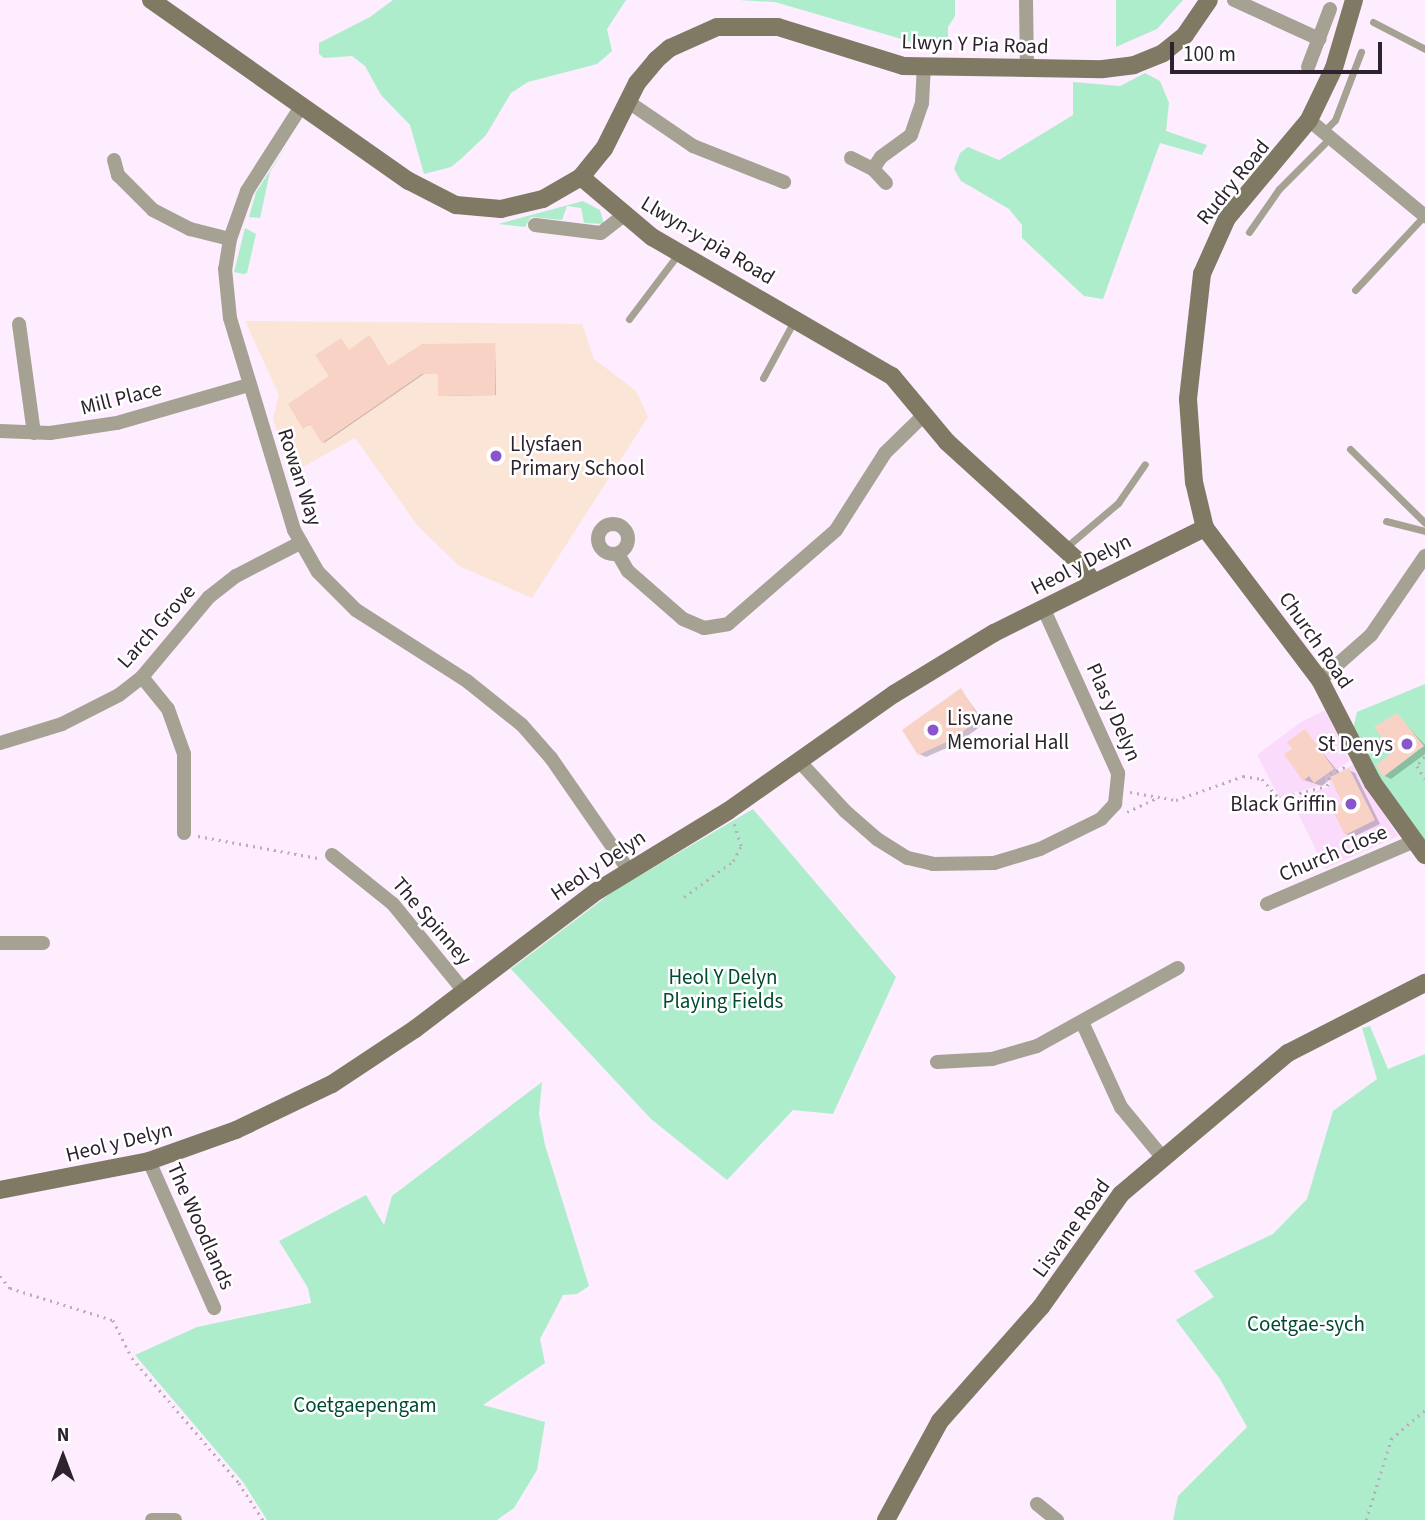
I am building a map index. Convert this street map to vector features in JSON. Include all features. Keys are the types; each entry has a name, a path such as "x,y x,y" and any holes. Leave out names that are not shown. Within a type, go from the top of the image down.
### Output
{"street":[{"path":"151,0 409,181 458,205 516,208 556,193 581,177"},
{"path":"1026,0 1027,70"},
{"name":"Llwyn Y Pia Road","path":"581,177 608,143 627,101 670,48 717,27 778,27 879,61 924,69 1120,68 1151,60 1185,35 1209,0"},
{"path":"1234,0 1319,39"},
{"name":"Rudry Road","path":"1205,528 1194,482 1188,399 1202,274 1227,218 1309,120 1334,68 1354,0"},
{"path":"1308,67 1330,9"},
{"path":"873,169 881,157 911,135 922,103 924,69"},
{"path":"627,101 693,146 784,182"},
{"name":"Rowan Way","path":"302,105 247,191 230,239 227,302 249,385 300,543 318,572 356,610 476,688 522,725 557,766 628,869"},
{"path":"1309,120 1424,212"},
{"path":"851,158 873,169 886,183"},
{"path":"114,160 123,181 153,211 190,229 230,239"},
{"name":"Llwyn-y-pia Road","path":"581,177 623,216 680,252 883,369 924,415 1064,548 1093,582"},
{"path":"535,225 601,233 623,216"},
{"path":"19,324 34,433"},
{"name":"Mill Place","path":"0,431 34,433 117,423 249,385"},
{"path":"618,554 628,571 683,619 704,628 728,624 836,530 885,453 924,415"},
{"name":"Heol y Delyn","path":"0,1190 149,1161 236,1130 332,1084 464,992 628,869 728,811 930,671 1093,582 1205,528"},
{"name":"Church Road","path":"1205,528 1320,680 1366,772 1420,848"},
{"name":"Larch Grove","path":"0,743 81,716 142,677 209,597 236,576 300,543"},
{"path":"1320,680 1371,635 1425,556"},
{"name":"Plas y Delyn","path":"1043,608 1116,765 1120,790 1115,804 1101,819"},
{"path":"142,677 168,709 184,754 184,833"},
{"path":"799,761 845,811 877,839 908,858 933,864 975,866 1014,858 1101,819"},
{"name":"Church Close","path":"1268,904 1420,848"},
{"name":"The Spinney","path":"332,855 393,904 464,992"},
{"path":"0,943 43,943"},
{"path":"937,1062 1012,1055 1082,1022 1178,968"},
{"name":"Lisvane Road","path":"886,1520 940,1421 1041,1307 1114,1203 1288,1052 1425,983"},
{"path":"1082,1022 1121,1107 1163,1158"},
{"name":"The Woodlands","path":"149,1161 214,1308"},
{"path":"1037,1504 1056,1520"},
{"path":"152,1520 175,1520"}],"lane":[{"path":"1374,22 1425,49"},
{"path":"1249,232 1279,189 1328,134 1361,52"},
{"path":"1355,290 1424,212"},
{"path":"629,319 680,252"},
{"path":"763,378 795,318"},
{"path":"1350,449 1425,523"},
{"path":"1064,548 1118,503 1144,464"},
{"path":"1386,521 1425,531"}],"path":[{"path":"1425,757 1417,766 1425,779"},
{"path":"1120,790 1176,800 1243,776 1262,779 1279,799 1327,786 1330,774 1352,763"},
{"path":"1101,819 1107,822 1159,797"},
{"path":"684,897 733,861 741,846 728,811"},
{"path":"184,833 314,859 332,855"},
{"path":"0,1276 10,1288 113,1320 132,1358 239,1483 262,1520"},
{"path":"1366,1520 1391,1439 1425,1410"}],"shaded area":[{"name":"Llysfaen Primary School","path":"245,321 582,324 594,359 636,391 648,417 532,598 459,566 417,525 355,438 290,474 273,419 279,395"},
{"path":"1325,710 1350,761 1325,776 1325,784 1279,797 1257,755 1301,722"},
{"path":"1353,765 1398,836 1325,869 1291,799 1329,787 1330,776"}],"green space":[{"path":"393,0 626,0 607,29 612,51 597,64 528,82 511,93 486,135 462,158 451,167 424,174 410,125 381,95 365,66 352,56 324,58 319,54 319,43 370,17"},
{"path":"739,0 955,0 955,16 948,27 948,47 922,45 775,2"},
{"path":"1116,0 1183,0 1157,29 1116,47"},
{"path":"1145,73 1160,81 1169,103 1166,131 1207,145 1202,155 1160,143 1103,299 1084,296 1022,238 1022,225 1009,209 961,181 954,169 960,153 968,147 999,160 1073,115 1073,82 1120,86"},
{"path":"289,142 270,172 260,218 249,217 256,192"},
{"path":"583,201 600,210 604,224 584,223 581,208 567,206 562,220 531,217 525,227 498,224"},
{"path":"245,228 256,234 247,273 243,274 234,272"},
{"path":"1425,684 1425,843 1385,787 1353,729 1357,712"},
{"name":"Heol Y Delyn Playing Fields","path":"753,809 896,977 833,1114 793,1110 727,1180 651,1119 511,969 615,890"},
{"name":"Coetgae-sych","path":"1370,1026 1388,1069 1425,1054 1425,1520 1173,1520 1178,1496 1247,1427 1220,1379 1176,1320 1214,1297 1194,1271 1273,1234 1307,1199 1333,1111 1377,1079 1362,1028"},
{"name":"Coetgaepengam","path":"542,1082 539,1114 545,1145 589,1286 577,1294 563,1295 540,1339 545,1363 483,1405 545,1422 537,1470 514,1508 497,1520 267,1520 243,1482 135,1355 197,1327 311,1303 308,1288 279,1241 366,1195 384,1225 392,1196"}],"building":[{"path":"369,335 388,366 422,344 495,343 495,395 438,396 438,374 422,374 322,443 310,424 303,429 288,404 329,376 315,355 341,338 349,350"},
{"path":"961,688 980,719 951,740 918,755 902,730"},
{"name":"St Denys","path":"1397,713 1424,746 1383,777 1376,765 1393,752 1374,727"},
{"path":"1305,729 1334,769 1314,783 1309,776 1303,781 1284,754 1292,749 1287,742"},
{"path":"1349,768 1375,820 1345,835 1333,811 1342,803 1330,777"}],"place":[{"name":"Llysfaen Primary School","path":"496,456"},
{"name":"Lisvane Memorial Hall","path":"933,730"},
{"name":"St Denys","path":"1407,744"},
{"name":"Black Griffin","path":"1351,804"}]}
